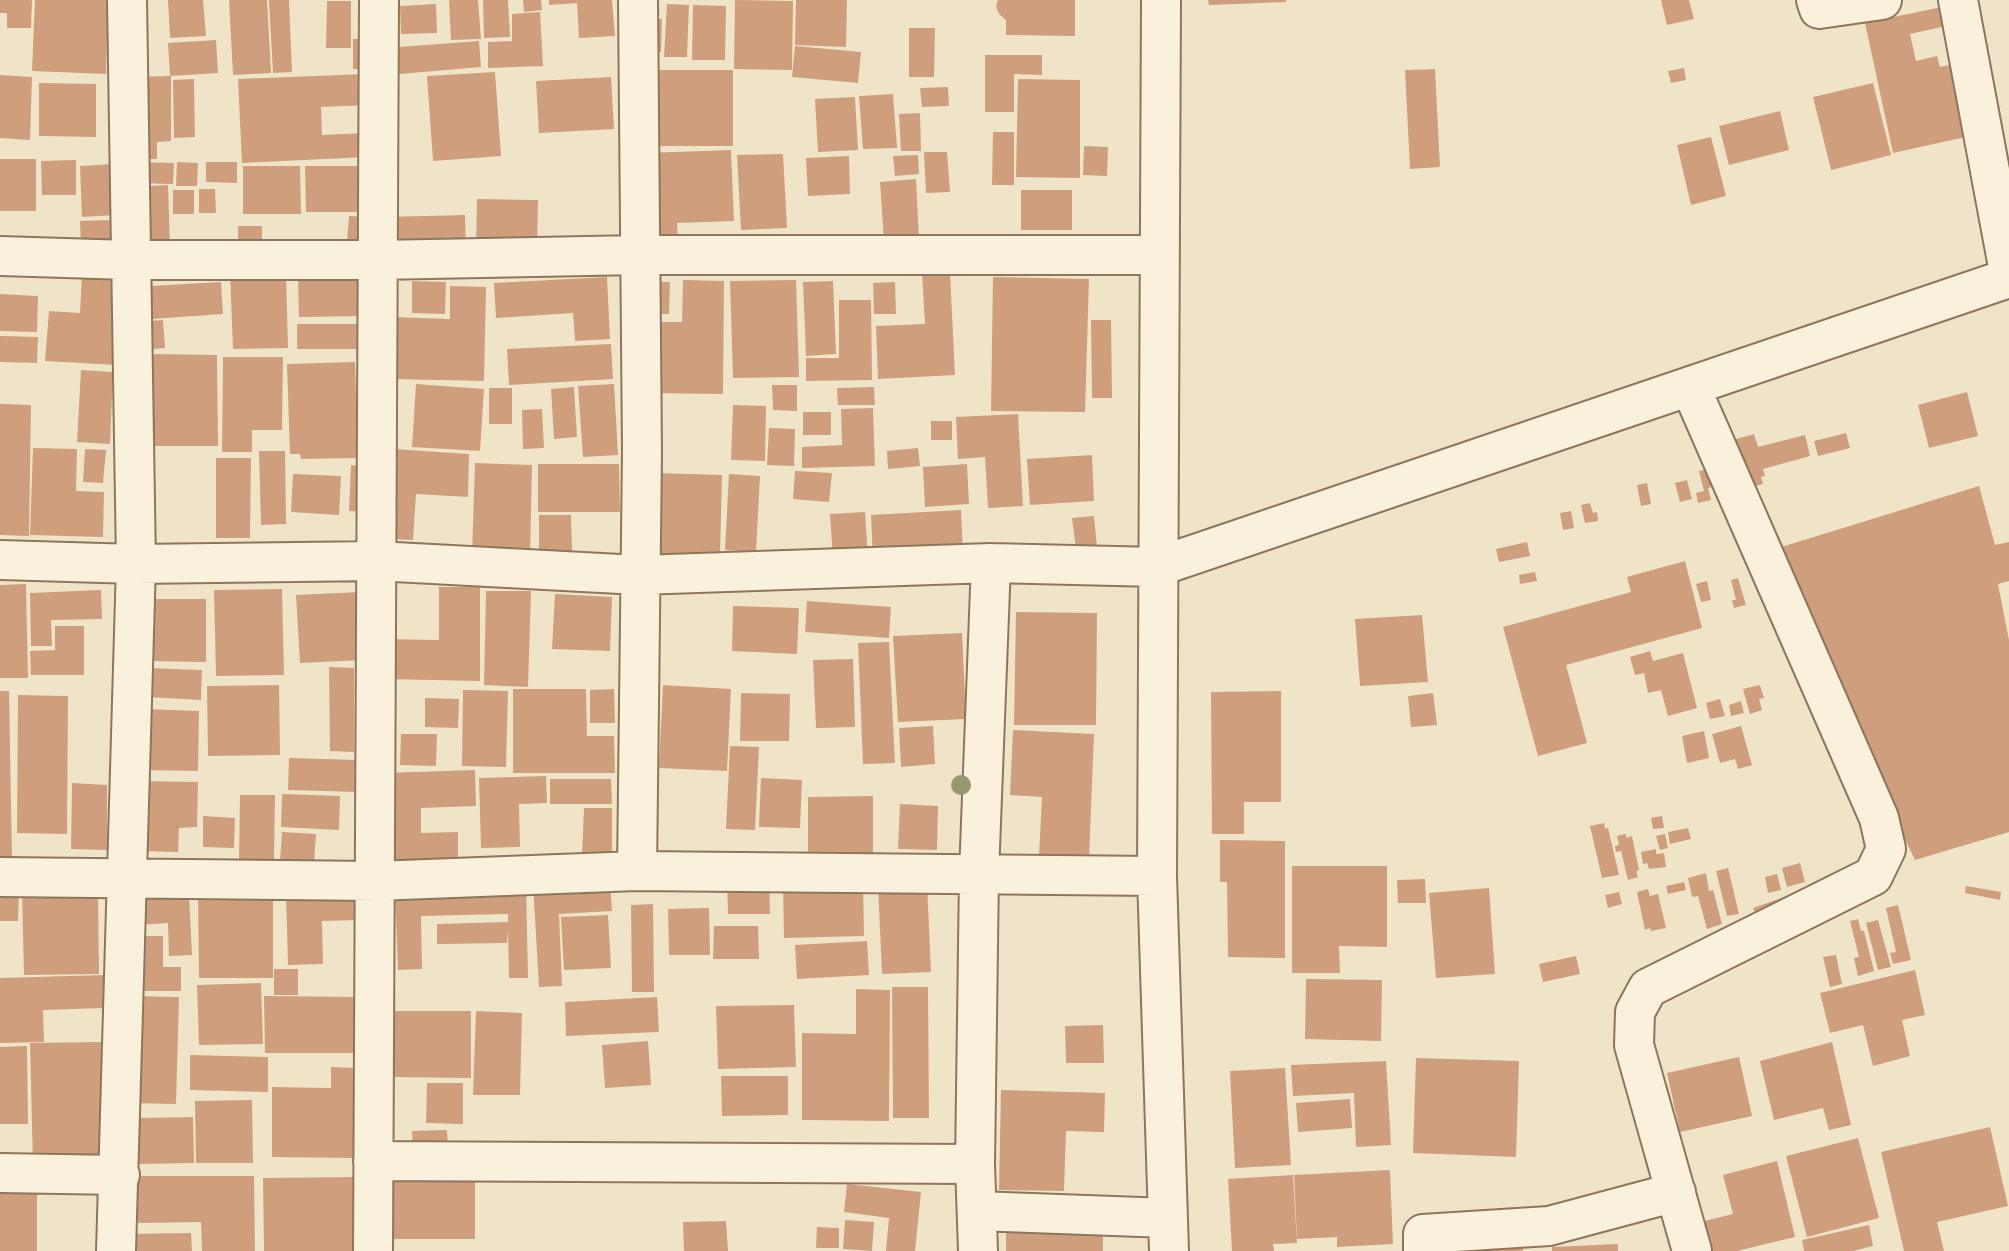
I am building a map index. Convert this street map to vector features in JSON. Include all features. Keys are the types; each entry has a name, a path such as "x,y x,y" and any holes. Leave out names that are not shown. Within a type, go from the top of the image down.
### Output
{"street":[{"path":"116,1251 136,564 127,0"},
{"path":"373,1251 379,0"},
{"path":"637,871 642,452 638,0"},
{"path":"977,1211 1168,1235 1157,876 1161,0"},
{"path":"1816,0 1819,9 1882,0"},
{"path":"1958,0 2009,272"},
{"path":"0,256 130,260 378,260 639,255 1159,255"},
{"path":"0,560 136,564 376,561 639,575 991,563 1157,567 2009,278"},
{"path":"1690,386 1879,818 1886,849 1872,876 1648,988 1636,1012 1634,1045 1692,1251"},
{"path":"978,1251 975,1164 979,874 991,563"},
{"path":"0,877 375,881 637,871 1157,876"},
{"path":"373,1161 975,1164"},
{"path":"0,1173 120,1175"},
{"path":"1423,1251 1423,1234 1550,1238 1675,1192"}],"building":[{"path":"0,0 32,0 31,28 7,28 7,13 0,13"},
{"path":"35,0 108,0 106,74 32,71"},
{"path":"168,0 203,0 206,36 170,38"},
{"path":"229,0 267,0 271,73 233,75"},
{"path":"269,0 289,0 292,72 273,73"},
{"path":"449,0 478,0 481,39 451,40"},
{"path":"483,0 508,0 510,37 484,38"},
{"path":"523,0 541,0 542,10 524,12"},
{"path":"549,0 612,0 615,36 579,38 577,3 549,5"},
{"path":"735,0 793,1 792,70 734,69"},
{"path":"796,0 847,0 846,47 795,45"},
{"path":"998,0 1075,0 1075,36 1006,35 1006,20 999,14 996,6"},
{"path":"1208,0 1286,0 1286,2 1209,5"},
{"path":"1661,0 1689,0 1694,19 1667,25"},
{"path":"327,1 351,1 351,48 326,48"},
{"path":"436,4 437,33 401,34 400,6"},
{"path":"667,4 689,5 687,57 664,57"},
{"path":"693,5 726,6 725,60 692,60"},
{"path":"1942,7 1946,26 1910,34 1916,61 1937,56 1940,67 1954,64 1970,136 1893,153 1865,23"},
{"path":"540,12 543,66 488,68 488,42 512,41 512,14"},
{"path":"646,18 662,19 661,52 645,52"},
{"path":"909,28 935,28 934,77 909,77"},
{"path":"353,39 373,39 373,69 353,69"},
{"path":"216,40 218,73 170,76 168,43"},
{"path":"479,41 481,67 388,75 386,48"},
{"path":"795,46 861,52 858,83 792,77"},
{"path":"985,55 1042,55 1042,75 1014,74 1014,112 985,112"},
{"path":"1684,68 1686,80 1671,83 1668,71"},
{"path":"1435,69 1440,167 1410,169 1405,70"},
{"path":"648,70 733,70 733,146 648,146"},
{"path":"495,72 501,156 433,161 427,76"},
{"path":"366,74 368,105 321,107 322,135 365,133 367,157 242,163 238,79"},
{"path":"0,75 32,77 30,140 0,138"},
{"path":"171,76 171,141 157,142 157,159 135,159 135,77"},
{"path":"611,77 614,129 539,133 536,81"},
{"path":"194,79 195,137 174,138 173,80"},
{"path":"1018,79 1080,80 1080,178 1016,177"},
{"path":"39,83 96,84 96,137 39,136"},
{"path":"1873,83 1891,155 1831,170 1813,97"},
{"path":"948,87 949,106 922,107 920,88"},
{"path":"893,94 897,148 863,149 859,96"},
{"path":"855,97 858,150 818,152 815,99"},
{"path":"1780,111 1789,150 1729,165 1719,126"},
{"path":"920,113 921,151 901,151 899,114"},
{"path":"993,132 1014,132 1014,185 992,185"},
{"path":"1711,137 1726,196 1691,205 1677,145"},
{"path":"1084,146 1108,147 1107,176 1083,175"},
{"path":"731,150 734,221 677,223 678,241 650,242 646,153"},
{"path":"924,152 947,152 950,192 926,193"},
{"path":"783,154 787,228 741,230 737,155"},
{"path":"918,155 919,174 895,176 893,156"},
{"path":"849,156 850,194 808,196 806,158"},
{"path":"0,159 36,159 36,211 0,211"},
{"path":"76,160 76,195 42,195 41,161"},
{"path":"133,162 174,163 173,184 133,183"},
{"path":"177,162 198,163 197,186 176,186"},
{"path":"206,162 237,162 237,183 206,182"},
{"path":"113,164 115,215 82,217 80,166"},
{"path":"243,166 300,166 301,214 243,214"},
{"path":"305,166 369,166 369,212 306,212"},
{"path":"916,179 919,239 884,242 880,182"},
{"path":"168,185 170,247 137,248 135,187"},
{"path":"199,189 215,189 216,213 199,213"},
{"path":"173,190 194,190 194,214 173,214"},
{"path":"1021,190 1072,190 1072,230 1021,230"},
{"path":"477,199 538,200 537,249 476,249"},
{"path":"465,215 466,250 386,251 385,217"},
{"path":"349,216 367,217 366,244 347,243"},
{"path":"114,220 115,244 81,246 80,221"},
{"path":"238,226 262,226 262,242 238,242"},
{"path":"286,272 288,348 233,349 230,273"},
{"path":"950,272 955,375 878,379 876,326 925,324 922,273"},
{"path":"82,274 121,276 116,365 45,361 49,311 80,313"},
{"path":"607,277 610,339 575,341 573,313 496,318 494,283"},
{"path":"993,277 1089,279 1085,412 991,411"},
{"path":"366,279 367,316 299,317 298,280"},
{"path":"683,280 724,281 723,394 647,393 648,322 682,322"},
{"path":"796,280 799,377 733,378 730,281"},
{"path":"412,281 446,282 445,314 412,313"},
{"path":"647,281 670,282 669,314 645,314"},
{"path":"833,281 836,354 806,356 803,282"},
{"path":"221,282 223,314 152,319 150,286"},
{"path":"895,282 896,314 874,314 873,283"},
{"path":"450,286 486,287 484,381 391,379 392,317 450,319"},
{"path":"0,294 38,296 37,332 0,331"},
{"path":"839,300 871,300 872,380 806,381 806,358 839,358"},
{"path":"163,320 165,348 139,350 136,322"},
{"path":"1091,320 1111,320 1112,398 1092,398"},
{"path":"297,324 364,324 363,349 297,349"},
{"path":"0,336 38,337 37,363 0,362"},
{"path":"611,344 613,379 509,385 507,349"},
{"path":"152,354 217,355 218,446 152,446"},
{"path":"223,357 283,357 282,430 252,430 252,452 222,452"},
{"path":"355,362 358,458 301,459 300,454 290,454 287,364"},
{"path":"81,370 113,372 110,444 77,442"},
{"path":"416,384 484,389 480,451 412,447"},
{"path":"614,384 618,455 583,457 578,386"},
{"path":"772,385 797,385 797,411 773,410"},
{"path":"574,387 577,437 554,439 551,389"},
{"path":"874,387 875,405 838,405 837,388"},
{"path":"489,388 512,388 512,424 489,424"},
{"path":"1967,392 1978,436 1929,448 1918,405"},
{"path":"0,404 31,405 29,536 0,535"},
{"path":"733,405 766,406 765,461 731,460"},
{"path":"873,408 875,466 802,468 802,447 842,445 841,409"},
{"path":"542,409 544,448 523,449 522,410"},
{"path":"803,412 831,412 831,435 803,435"},
{"path":"1018,414 1023,506 988,508 985,457 958,459 956,417"},
{"path":"931,421 952,421 952,440 931,440"},
{"path":"769,428 795,429 794,466 767,465"},
{"path":"1846,433 1850,448 1818,456 1814,441"},
{"path":"1754,434 1758,447 1805,435 1810,456 1763,469 1763,484 1738,490 1726,442"},
{"path":"33,448 77,449 76,491 104,492 103,537 30,535"},
{"path":"918,448 920,466 888,469 887,451"},
{"path":"85,449 106,450 103,483 83,482"},
{"path":"393,449 469,454 468,497 416,494 413,540 388,539"},
{"path":"259,451 285,451 286,524 261,525"},
{"path":"1092,455 1094,501 1030,505 1027,459"},
{"path":"216,458 251,458 250,538 216,538"},
{"path":"475,463 532,465 530,557 472,555"},
{"path":"538,464 619,464 620,512 538,512"},
{"path":"967,464 969,504 925,507 923,467"},
{"path":"351,465 369,467 367,512 349,511"},
{"path":"1712,468 1716,486 1708,488 1711,500 1698,503 1696,493 1704,491 1699,471"},
{"path":"795,471 832,473 829,502 793,499"},
{"path":"656,473 722,475 720,557 654,556"},
{"path":"293,474 341,476 339,515 291,512"},
{"path":"729,474 760,476 756,552 725,550"},
{"path":"1687,480 1692,499 1680,502 1675,483"},
{"path":"1647,483 1651,504 1641,506 1637,485"},
{"path":"1979,486 1995,545 2009,542 2009,581 1998,584 2009,640 2009,832 1915,860 1792,607 1775,549"},
{"path":"1590,503 1593,513 1597,512 1598,521 1585,523 1581,505"},
{"path":"961,510 963,553 873,558 871,515"},
{"path":"1571,511 1574,528 1563,530 1560,513"},
{"path":"865,512 868,556 833,558 830,514"},
{"path":"539,515 571,515 572,552 539,553"},
{"path":"1094,516 1097,547 1076,549 1072,518"},
{"path":"1527,542 1530,556 1499,562 1496,549"},
{"path":"1685,561 1702,628 1566,665 1587,743 1538,756 1503,627 1631,592 1627,577"},
{"path":"1535,572 1537,581 1520,584 1519,575"},
{"path":"1738,578 1746,605 1734,608 1732,600 1736,600 1731,580"},
{"path":"1707,581 1711,600 1701,602 1696,584"},
{"path":"26,584 28,678 0,678 0,585"},
{"path":"439,587 480,587 480,681 384,679 384,639 439,640"},
{"path":"282,589 284,675 216,676 214,590"},
{"path":"101,590 102,619 51,620 52,646 31,646 30,593"},
{"path":"486,591 531,591 528,687 484,685"},
{"path":"360,592 363,660 300,663 296,595"},
{"path":"555,594 612,597 610,651 552,649"},
{"path":"146,599 206,599 206,662 147,661"},
{"path":"807,601 891,607 889,638 805,632"},
{"path":"733,606 799,608 797,654 732,651"},
{"path":"1016,612 1097,613 1096,725 1014,725"},
{"path":"1422,615 1428,682 1360,686 1355,619"},
{"path":"55,626 84,626 84,675 31,675 30,651 55,650"},
{"path":"962,633 966,719 898,722 893,636"},
{"path":"889,642 895,763 863,764 858,643"},
{"path":"1650,651 1653,661 1683,653 1697,708 1668,716 1661,690 1648,693 1644,673 1635,675 1630,657"},
{"path":"853,659 855,727 816,728 813,660"},
{"path":"329,667 354,668 354,752 330,751"},
{"path":"148,668 202,670 201,700 147,697"},
{"path":"279,685 280,755 208,756 207,686"},
{"path":"663,685 731,689 727,771 659,768"},
{"path":"1760,685 1764,698 1759,699 1762,710 1750,714 1743,689"},
{"path":"513,689 586,689 587,736 614,736 615,773 513,773"},
{"path":"614,689 615,723 590,723 590,690"},
{"path":"463,690 508,691 506,767 462,766"},
{"path":"0,691 9,691 12,857 0,857"},
{"path":"1281,691 1281,802 1244,802 1244,834 1212,834 1211,692"},
{"path":"741,693 790,694 789,741 740,741"},
{"path":"1433,693 1437,725 1411,727 1408,696"},
{"path":"18,695 68,696 67,834 17,833"},
{"path":"425,698 459,699 458,728 425,727"},
{"path":"1720,699 1725,716 1710,719 1706,703"},
{"path":"1741,701 1744,713 1731,716 1729,705"},
{"path":"144,709 199,711 198,771 142,770"},
{"path":"933,726 935,764 901,767 899,728"},
{"path":"1741,726 1752,765 1738,769 1735,759 1720,763 1712,734"},
{"path":"1013,730 1094,734 1089,859 1039,856 1042,797 1010,795"},
{"path":"1704,731 1709,758 1687,763 1682,736"},
{"path":"401,734 437,734 436,766 400,765"},
{"path":"730,746 759,747 755,830 726,829"},
{"path":"289,758 359,760 359,792 288,790"},
{"path":"475,770 476,806 421,808 421,833 458,832 458,859 389,860 386,773"},
{"path":"546,776 547,803 519,804 520,847 481,848 479,778"},
{"path":"761,778 802,780 800,828 759,827"},
{"path":"550,779 611,779 612,804 550,804"},
{"path":"139,781 198,782 197,827 179,828 178,852 138,851"},
{"path":"72,783 107,785 107,850 71,849"},
{"path":"282,794 340,796 339,830 281,827"},
{"path":"240,795 275,795 274,860 239,860"},
{"path":"873,796 873,859 808,859 808,797"},
{"path":"900,804 938,806 937,850 898,849"},
{"path":"584,808 612,808 612,857 582,856"},
{"path":"203,816 235,818 234,848 203,847"},
{"path":"1662,816 1664,828 1653,829 1651,818"},
{"path":"1604,823 1605,829 1608,828 1619,875 1602,878 1590,826"},
{"path":"1688,828 1691,839 1670,844 1668,832"},
{"path":"282,832 316,834 314,863 280,861"},
{"path":"1626,834 1626,838 1632,836 1639,870 1636,871 1638,877 1628,880 1621,851 1616,852 1615,846 1619,845 1617,836"},
{"path":"1665,834 1668,848 1660,850 1656,836"},
{"path":"1220,840 1285,841 1285,958 1228,957 1227,882 1220,882"},
{"path":"1656,849 1656,854 1664,853 1666,867 1649,869 1647,863 1643,864 1641,852"},
{"path":"1800,863 1805,882 1787,887 1782,868"},
{"path":"1292,866 1387,866 1387,947 1339,946 1340,973 1292,973"},
{"path":"1728,868 1739,914 1727,916 1716,871"},
{"path":"1706,873 1709,891 1713,890 1722,924 1707,929 1698,896 1692,897 1688,878"},
{"path":"1777,874 1781,890 1768,893 1765,877"},
{"path":"727,877 769,877 770,914 728,914"},
{"path":"1425,879 1426,903 1398,903 1397,880"},
{"path":"610,880 612,911 559,914 562,986 539,987 533,884"},
{"path":"863,882 864,936 784,938 783,883"},
{"path":"1684,882 1686,890 1668,894 1666,886"},
{"path":"927,883 931,972 882,974 878,885"},
{"path":"526,884 528,978 509,978 508,929 507,943 437,944 437,924 508,922 508,914 421,916 422,969 398,970 395,887"},
{"path":"1966,886 2001,892 2000,900 1965,893"},
{"path":"1489,888 1495,974 1436,978 1429,893"},
{"path":"1648,889 1650,896 1658,894 1666,928 1645,930 1637,892"},
{"path":"1804,890 1760,926 1753,908"},
{"path":"0,891 19,892 18,921 0,921"},
{"path":"98,891 99,974 24,975 22,892"},
{"path":"198,892 273,892 273,978 199,978"},
{"path":"360,892 361,920 322,921 323,964 288,965 286,894"},
{"path":"1619,892 1622,904 1608,908 1605,895"},
{"path":"189,894 192,955 169,956 168,923 138,925 137,897"},
{"path":"653,904 654,992 632,992 631,905"},
{"path":"1898,905 1911,960 1893,964 1890,953 1896,952 1886,908"},
{"path":"709,908 710,955 669,955 668,909"},
{"path":"608,915 611,968 564,970 561,917"},
{"path":"1858,919 1861,931 1864,931 1874,971 1858,976 1854,958 1859,957 1850,921"},
{"path":"1878,920 1891,967 1878,970 1866,923"},
{"path":"714,926 758,926 759,959 713,959"},
{"path":"134,936 163,936 163,967 181,967 181,991 133,991"},
{"path":"867,941 869,975 797,979 795,945"},
{"path":"1836,955 1842,984 1830,987 1823,957"},
{"path":"1576,956 1580,974 1543,982 1539,964"},
{"path":"274,969 298,969 298,995 274,995"},
{"path":"1915,970 1925,1015 1902,1020 1910,1056 1873,1066 1863,1025 1830,1033 1820,993"},
{"path":"105,975 105,1008 43,1010 44,1042 0,1043 0,978"},
{"path":"1306,979 1382,980 1381,1041 1305,1039"},
{"path":"261,983 263,1044 199,1045 197,985"},
{"path":"892,987 928,987 929,1118 893,1118"},
{"path":"856,989 890,990 889,1121 802,1120 802,1033 856,1034"},
{"path":"128,996 179,997 176,1104 126,1103"},
{"path":"264,996 356,997 356,1053 265,1053"},
{"path":"657,997 659,1032 566,1036 565,1002"},
{"path":"794,1005 796,1067 718,1069 716,1006"},
{"path":"392,1011 471,1011 471,1078 391,1077"},
{"path":"476,1011 522,1013 520,1095 473,1095"},
{"path":"1103,1025 1104,1063 1066,1063 1065,1026"},
{"path":"648,1041 651,1085 605,1088 602,1045"},
{"path":"104,1042 106,1164 33,1166 30,1043"},
{"path":"1832,1042 1851,1125 1829,1130 1823,1108 1774,1120 1760,1061"},
{"path":"27,1046 28,1124 0,1124 0,1047"},
{"path":"190,1055 268,1057 268,1092 190,1090"},
{"path":"1739,1057 1752,1116 1680,1132 1667,1073"},
{"path":"1416,1058 1519,1061 1516,1157 1413,1153"},
{"path":"1386,1061 1391,1145 1356,1147 1354,1093 1293,1096 1291,1065"},
{"path":"331,1067 357,1068 356,1158 272,1157 272,1087 331,1088"},
{"path":"1285,1068 1291,1165 1235,1168 1230,1071"},
{"path":"721,1076 788,1076 788,1115 722,1116"},
{"path":"427,1083 463,1083 463,1124 426,1123"},
{"path":"1001,1090 1105,1093 1104,1132 1066,1131 1064,1191 999,1190"},
{"path":"1350,1099 1352,1128 1298,1132 1296,1103"},
{"path":"252,1100 253,1163 196,1163 195,1101"},
{"path":"193,1117 194,1163 137,1164 136,1118"},
{"path":"1990,1127 2008,1206 1937,1222 1944,1251 1904,1251 1881,1152"},
{"path":"447,1130 448,1149 413,1150 412,1131"},
{"path":"1858,1138 1879,1218 1807,1237 1786,1156"},
{"path":"1777,1161 1795,1237 1737,1251 1708,1251 1700,1222 1733,1214 1723,1175"},
{"path":"1390,1170 1393,1244 1337,1247 1337,1237 1297,1239 1294,1175"},
{"path":"1293,1175 1297,1243 1273,1244 1274,1251 1232,1251 1228,1179"},
{"path":"138,1176 254,1176 255,1251 202,1251 201,1222 138,1223"},
{"path":"355,1177 356,1251 264,1251 263,1178"},
{"path":"391,1182 475,1182 475,1239 390,1239"},
{"path":"847,1184 921,1192 915,1251 886,1251 889,1218 844,1212"},
{"path":"0,1194 37,1194 37,1251 0,1251"},
{"path":"845,1220 874,1222 872,1251 843,1249"},
{"path":"726,1221 728,1251 684,1251 683,1222"},
{"path":"1869,1225 1873,1246 1853,1251 1804,1251 1802,1240"},
{"path":"1006,1226 1103,1227 1103,1251 1006,1251"},
{"path":"817,1227 839,1228 839,1248 816,1248"},
{"path":"191,1233 192,1251 126,1251 126,1234"},
{"path":"1618,1244 1618,1251 1552,1251 1552,1247"},
{"path":"1523,1246 1523,1251 1434,1251"}]}
